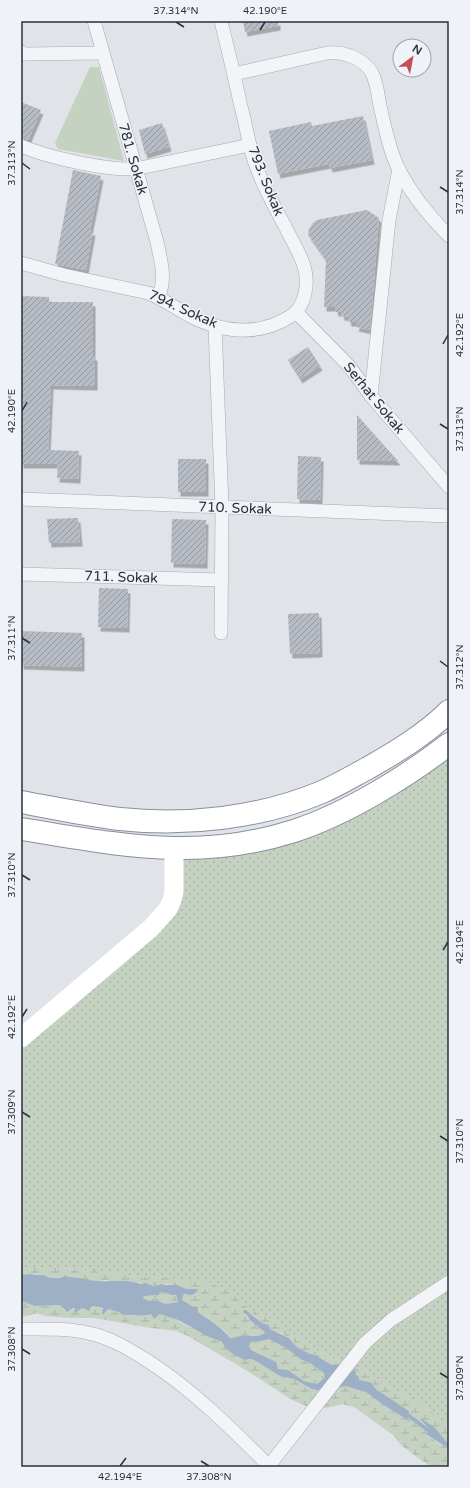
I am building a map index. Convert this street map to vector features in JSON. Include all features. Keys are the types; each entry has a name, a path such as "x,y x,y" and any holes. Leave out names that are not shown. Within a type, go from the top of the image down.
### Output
{"highway":[{"path":"21,802 120,819 174,821 235,817 288,803 321,792 342,782 411,742 442,718 449,710"},
{"path":"21,829 125,845 174,848 238,844 294,831 354,805 427,761 449,744"}],"street":[{"name":"781. Sokak","path":"94,21 157,242 164,275 163,286 159,297"},
{"name":"793. Sokak","path":"221,21 254,160 267,190 300,254 307,276 304,299 296,312"},
{"path":"234,74 326,52 343,53 358,61 367,68 373,76 386,132 399,169 415,198 428,215 449,236"},
{"path":"22,56 102,53"},
{"path":"21,146 79,162 108,167 135,168 250,145"},
{"path":"371,396 389,220 399,169"},
{"name":"794. Sokak","path":"21,263 64,275 142,291 159,297 191,316 215,326 229,329 250,331 258,330 282,321 296,312"},
{"name":"Serhat Sokak","path":"296,312 349,366 371,396 449,487"},
{"path":"215,326 222,507 221,633"},
{"name":"710. Sokak","path":"21,499 449,516"},
{"name":"711. Sokak","path":"21,574 221,580"},
{"path":"21,1038 151,928 168,909 174,892 174,848"},
{"path":"21,1329 70,1330 89,1333 110,1340 135,1353 161,1370 194,1396 269,1466 354,1356 376,1332 391,1320 449,1282"}],"green space":[{"path":"90,67 99,67 124,161 58,149 55,143"},
{"path":"449,757 449,1424 440,1416 423,1406 419,1400 400,1393 370,1373 326,1355 311,1347 277,1322 259,1314 246,1306 231,1293 211,1283 59,1268 21,1269 21,1038 168,909 174,859 328,829 396,795"},
{"path":"59,1268 117,1273 151,1278 162,1277 184,1281 207,1281 231,1293 246,1306 259,1314 277,1322 311,1347 326,1355 370,1373 400,1393 419,1400 423,1406 440,1416 449,1424 449,1467 431,1467 402,1446 393,1435 354,1407 342,1404 327,1408 306,1406 292,1400 249,1372 188,1336 176,1331 95,1318 45,1316 37,1313 21,1316 21,1302 34,1306 59,1305 65,1311 75,1308 76,1312 82,1308 88,1310 93,1306 103,1309 102,1314 105,1314 108,1309 132,1315 151,1314 154,1319 160,1314 166,1315 222,1342 226,1349 233,1354 243,1359 254,1360 280,1376 294,1379 312,1389 322,1391 346,1386 366,1392 409,1421 409,1411 377,1390 370,1382 359,1380 355,1374 356,1372 332,1365 325,1360 297,1347 292,1340 281,1333 270,1329 269,1325 262,1323 251,1313 245,1314 266,1333 254,1337 240,1336 231,1338 224,1330 198,1312 194,1306 187,1304 182,1300 184,1293 192,1295 198,1290 196,1289 187,1289 167,1284 154,1287 138,1282 111,1282 106,1280 90,1281 67,1277 46,1277 36,1274 21,1275 21,1269","holes":["421,1421 435,1429 441,1435 446,1441 442,1446 426,1434 429,1433 430,1430"]},
{"path":"164,1292 171,1295 176,1295 178,1302 165,1304 158,1301 149,1301 143,1298 144,1296 159,1295 159,1293"},
{"path":"269,1339 286,1348 304,1361 310,1363 324,1373 325,1377 317,1384 304,1381 288,1370 278,1369 270,1359 251,1350 249,1346 250,1341"}],"water":[{"path":"31,1274 61,1278 65,1276 95,1281 126,1281 141,1284 146,1283 154,1287 162,1284 176,1285 187,1289 197,1289 198,1290 192,1295 184,1293 182,1300 192,1306 198,1307 198,1312 220,1328 229,1337 258,1336 266,1333 243,1312 246,1310 262,1323 269,1325 270,1329 289,1338 297,1347 332,1365 337,1364 357,1372 355,1374 359,1377 359,1380 370,1382 377,1390 409,1411 408,1418 411,1422 366,1392 346,1386 322,1391 312,1389 294,1379 280,1376 254,1360 245,1360 226,1349 222,1342 207,1336 178,1320 160,1314 154,1319 151,1314 123,1315 119,1312 108,1309 104,1314 102,1314 103,1308 93,1306 90,1308 90,1311 82,1308 75,1313 75,1308 67,1312 59,1305 34,1306 21,1302 21,1275","holes":["164,1292 171,1295 176,1295 178,1302 165,1304 158,1301 149,1301 143,1298 144,1296 159,1295 159,1293","269,1339 286,1348 302,1360 310,1363 324,1373 325,1377 317,1384 304,1381 288,1370 278,1369 276,1362 251,1350 249,1346 251,1341"]},
{"path":"420,1419 434,1427 446,1441 444,1446 426,1434 429,1433 430,1430"}],"building":[{"path":"243,21 278,21 278,26 245,32"},
{"path":"21,102 41,110 28,140 21,137"},
{"path":"363,116 372,160 330,168 329,164 278,174 269,131 311,122 312,126"},
{"path":"162,123 169,147 145,154 139,130"},
{"path":"73,170 101,176 90,231 93,231 86,270 55,264"},
{"path":"367,210 379,218 370,330 356,327 358,322 349,322 348,317 342,316 341,312 336,312 335,307 324,307 326,260 308,235 309,229 317,220"},
{"path":"21,296 49,297 49,302 93,302 93,356 95,356 95,386 51,385 48,450 79,451 78,479 57,478 58,464 21,464"},
{"path":"308,347 320,366 300,379 288,360"},
{"path":"357,415 398,461 357,460"},
{"path":"298,456 321,457 320,500 297,499"},
{"path":"178,459 206,459 206,492 178,492"},
{"path":"78,518 80,542 49,543 47,519"},
{"path":"172,519 206,520 205,564 171,563"},
{"path":"99,588 128,589 127,628 98,627"},
{"path":"319,613 320,653 290,654 288,614"},
{"path":"21,631 82,633 82,667 21,665"}],"waterway":[{"path":"405,1413 432,1433"},
{"path":"442,1441 449,1446"}]}
